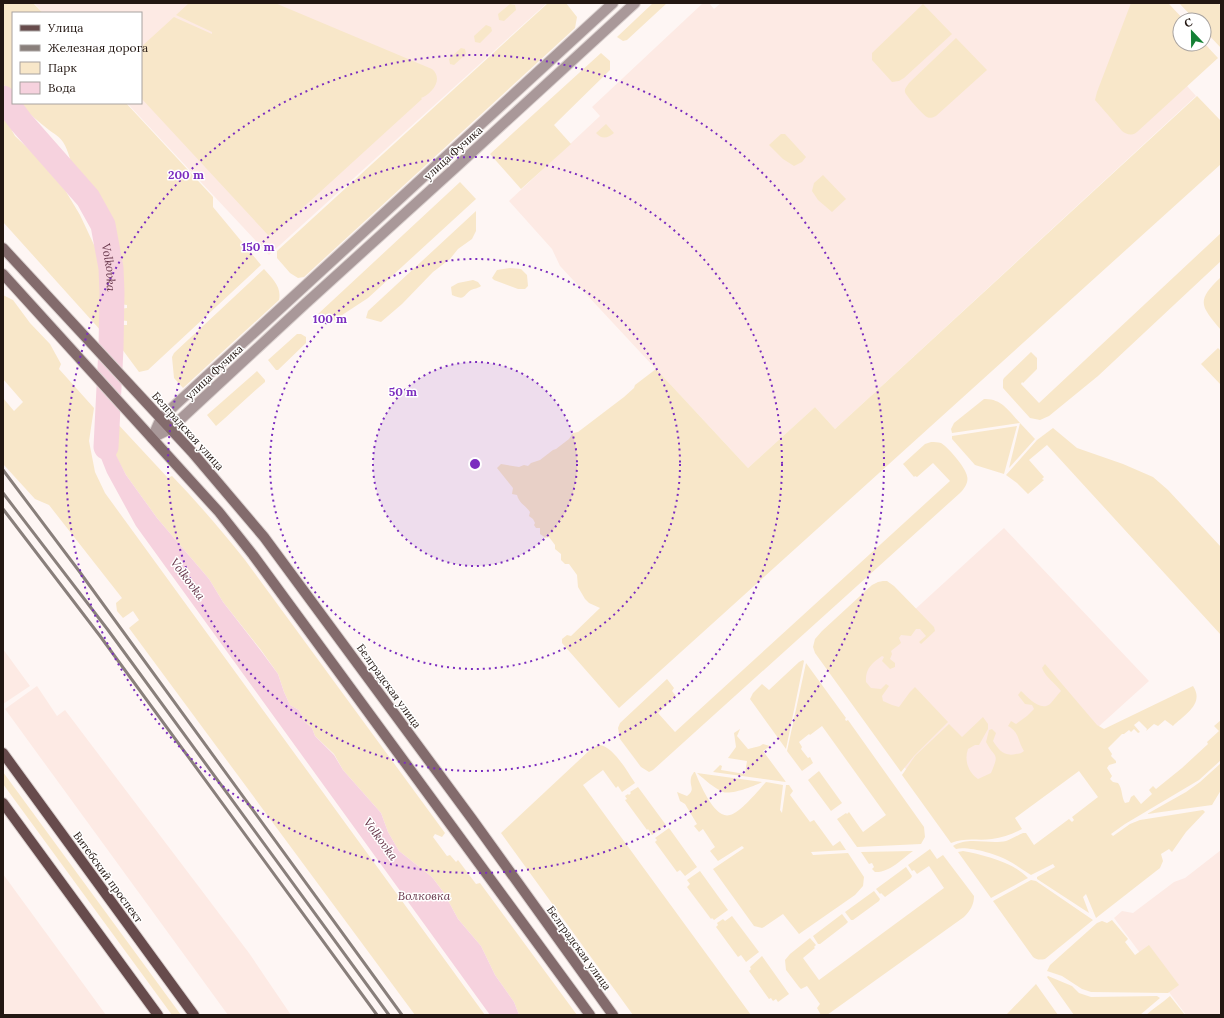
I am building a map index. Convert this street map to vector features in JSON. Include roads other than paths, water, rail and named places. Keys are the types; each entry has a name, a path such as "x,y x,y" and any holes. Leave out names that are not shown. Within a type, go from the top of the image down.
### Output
{"main road":[{"name":"Витебский проспект","path":"3,753 194,1015"},
{"path":"3,803 158,1015"}],"street":[{"name":"улица Фучика","path":"152,438 161,418 613,3"},
{"name":"улица Фучика","path":"152,438 170,429 635,3"},
{"name":"Белградская улица","path":"3,248 192,452 260,532 297,580 613,1015"},
{"path":"3,274 219,512 253,555 590,1015"}],"water":[{"name":"Волковка","path":"101,409 105,410 115,421 113,449 126,475 157,518 209,579 223,602 278,674 290,705 299,710 304,721 312,728 315,736 334,755 343,770 381,813 388,832 399,851 432,877 444,893 458,919 481,946 495,975 514,1002 519,1015 490,1015 136,526 107,473 101,458"}],"waterway":[{"name":"Volkovka","path":"3,98 21,122 88,198 103,225 111,268 112,292 106,447"}],"railway":[{"path":"3,470 79,571 402,1015"},
{"path":"3,493 108,630 389,1015"},
{"path":"3,509 100,636 377,1015"}]}
